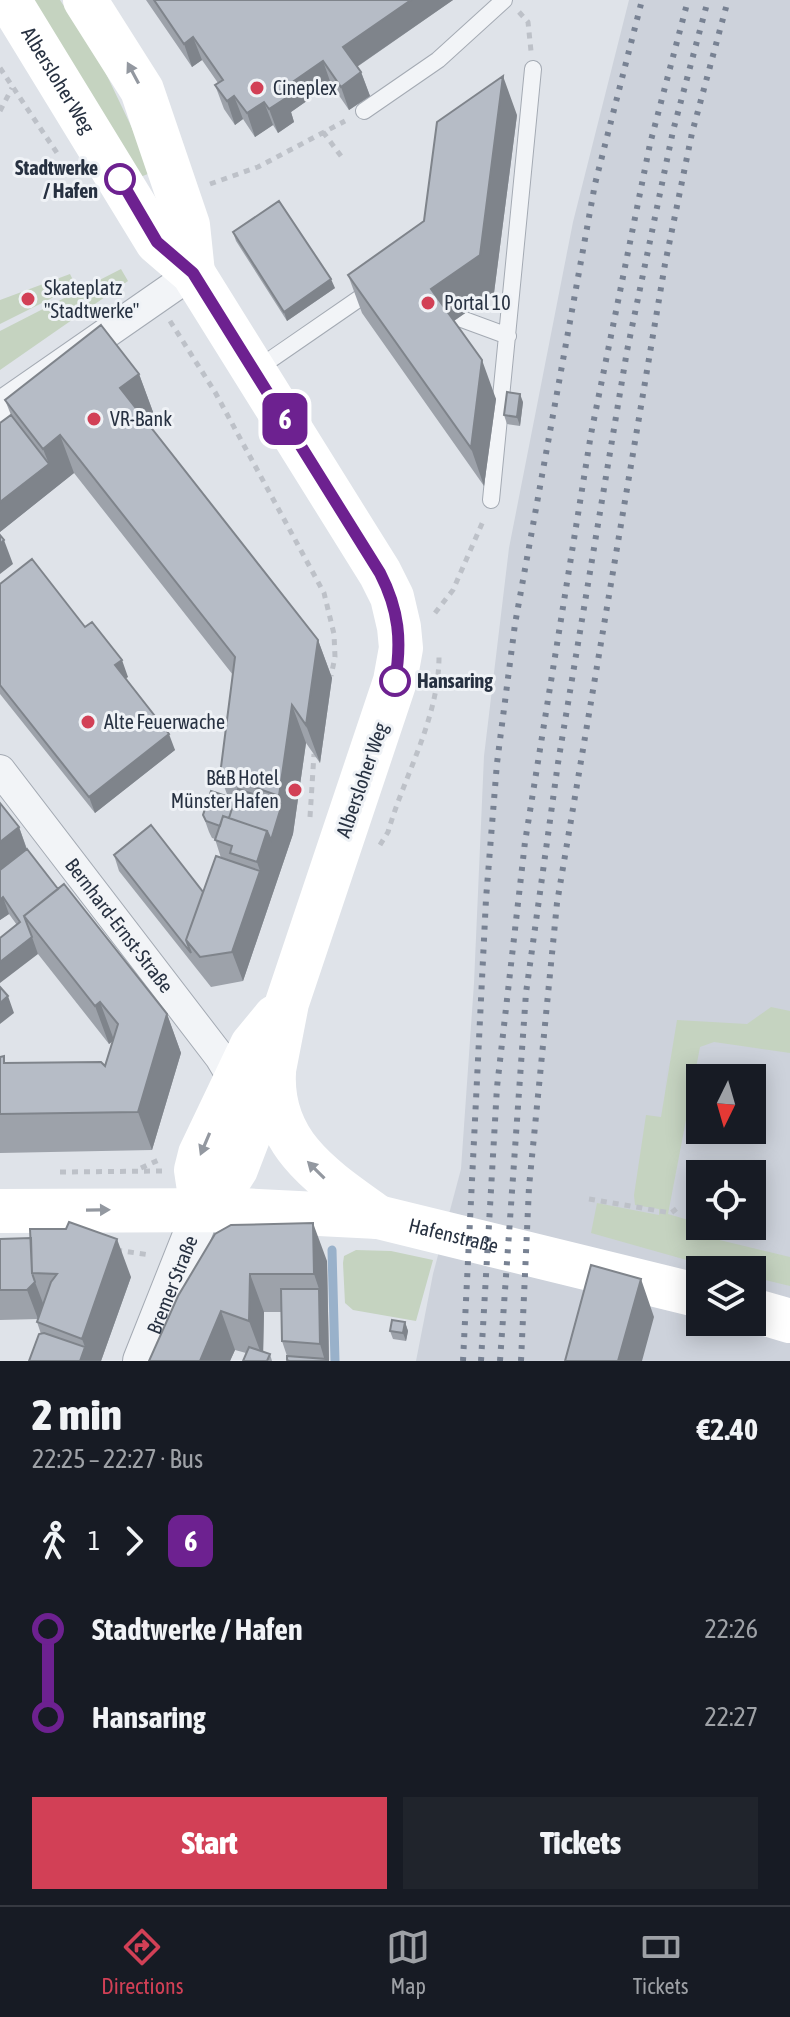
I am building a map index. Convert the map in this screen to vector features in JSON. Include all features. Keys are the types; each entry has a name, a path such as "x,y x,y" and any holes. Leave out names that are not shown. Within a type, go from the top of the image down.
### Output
{"main road":[{"name":"Albersloher Weg","path":"9,0 157,242 193,273 380,573 392,597 401,648 376,740 287,1003 254,1076 236,1169 224,1188 202,1210"},
{"name":"Albersloher Weg","path":"85,0 142,90 188,225 193,273"},
{"path":"254,1076 272,1100 290,1139 326,1180 378,1217"},
{"path":"0,1211 202,1210"},
{"name":"Hafenstraße","path":"202,1210 378,1217 686,1293"},
{"path":"766,1314 790,1321"}],"street":[{"path":"0,407 193,273"},
{"name":"Bernhard-Ernst-Straße","path":"0,770 76,883 213,1048 254,1076"},
{"name":"Bremer Straße","path":"142,1361 202,1210"}],"lane":[{"path":"364,111 438,60 504,0"},
{"path":"491,500 533,69"},
{"path":"254,371 383,283"},
{"path":"459,318 508,336"}],"path":[{"path":"518,11 528,22 533,69"},
{"path":"0,111 12,88"},
{"path":"201,187 258,167 364,111"},
{"path":"323,132 344,160"},
{"path":"155,298 215,392 324,593 334,634 335,657 331,676"},
{"path":"435,613 453,590 474,549 491,500"},
{"path":"48,1172 141,1168 172,1150"},
{"path":"589,1199 671,1213 680,1206"}],"shaded area":[{"path":"629,0 790,0 790,1361 416,1361 433,1274 461,1169 474,983 484,756 509,548 573,222"}],"green space":[{"path":"27,0 60,0 100,61 153,172 135,179"},
{"path":"121,269 128,281 0,370 0,331"},
{"name":"Skateplatz \"Stadtwerke\"","path":"70,274 76,286 0,324 0,300"},
{"path":"771,1007 790,1011 790,1053 714,1042 700,1047 697,1064 686,1064 686,1120 668,1214 686,1219 686,1240 719,1240 790,1257 790,1286 766,1280 766,1256 686,1256 686,1260 591,1233 597,1203 659,1215 659,1209 635,1205 634,1195 646,1115 661,1117 677,1020 747,1024"},
{"path":"356,1250 391,1251 433,1260 416,1321 353,1310 345,1303 344,1256"}],"building":[{"path":"154,0 411,0 343,47 361,72 341,87 323,61 281,90 286,98 269,109 264,102 247,113 234,96 227,101 215,85 223,80 193,37 184,44"},
{"name":"Portal 10","path":"503,76 480,255 431,289 482,360 471,448 348,275 424,221 437,122"},
{"path":"279,201 331,279 284,312 233,232"},
{"path":"101,325 139,374 120,388 318,640 306,725 292,705 279,796 220,775 235,657 60,435 43,449 5,400"},
{"path":"507,392 520,394 517,417 504,415"},
{"path":"11,415 49,464 0,502 0,423"},
{"name":"Alte Feuerwache","path":"32,559 85,627 92,622 122,660 115,665 169,734 89,797 0,685 0,584"},
{"path":"238,789 282,804 271,840 267,831 229,818"},
{"path":"211,791 235,799 229,818 223,816 220,826 206,821 203,815"},
{"path":"0,803 19,827 0,842"},
{"path":"223,816 267,831 257,862 230,853 232,846 215,840"},
{"path":"151,825 203,892 186,940 191,953 114,855"},
{"path":"27,849 58,889 24,916 32,937 0,962 0,938 20,922 3,897 0,900 0,870"},
{"path":"216,856 260,871 232,952 200,957 186,940"},
{"path":"64,884 167,1014 138,1112 0,1114 0,1057 4,1056 4,1063 101,1062 105,1066 118,1024 100,1002 95,1006 24,916"},
{"path":"0,987 8,996 0,1003"},
{"path":"69,1222 117,1239 82,1339 37,1322 51,1282 57,1274 32,1273 30,1229 66,1229"},
{"path":"313,1223 314,1274 250,1274 249,1321 221,1311 200,1361 149,1361 178,1296 215,1234 231,1225"},
{"path":"31,1238 35,1282 27,1290 0,1290 0,1239"},
{"path":"591,1265 641,1279 618,1361 565,1361"},
{"path":"281,1289 319,1289 320,1344 282,1341"},
{"path":"392,1320 405,1322 403,1333 390,1331"},
{"path":"39,1334 85,1347 80,1361 29,1361"},
{"path":"249,1347 270,1354 267,1361 243,1361"},
{"path":"287,1356 326,1359 289,1361"}],"waterway":[{"path":"332,1250 335,1361"}],"railway":[{"path":"463,1361 486,899 497,763 515,624 595,184 642,0"},
{"path":"481,1361 497,1087 525,842 591,434 650,144 688,0"},
{"path":"500,1361 526,993 558,763 627,351 673,131 708,0"},
{"path":"521,1361 529,1187 557,903 665,264 692,133 728,0"}],"bus line":[{"name":"6","path":"120,179 157,242 193,273 380,573 392,597 399,627 401,648 395,681"}],"place":[{"name":"Cineplex","path":"257,88"},
{"name":"Stadtwerke / Hafen","path":"120,179"},
{"name":"Skateplatz \"Stadtwerke\"","path":"28,299"},
{"name":"Portal 10","path":"428,303"},
{"name":"VR-Bank","path":"94,419"},
{"name":"Hansaring","path":"395,681"},
{"name":"Alte Feuerwache","path":"88,722"},
{"name":"B&B Hotel Münster Hafen","path":"295,790"}]}
